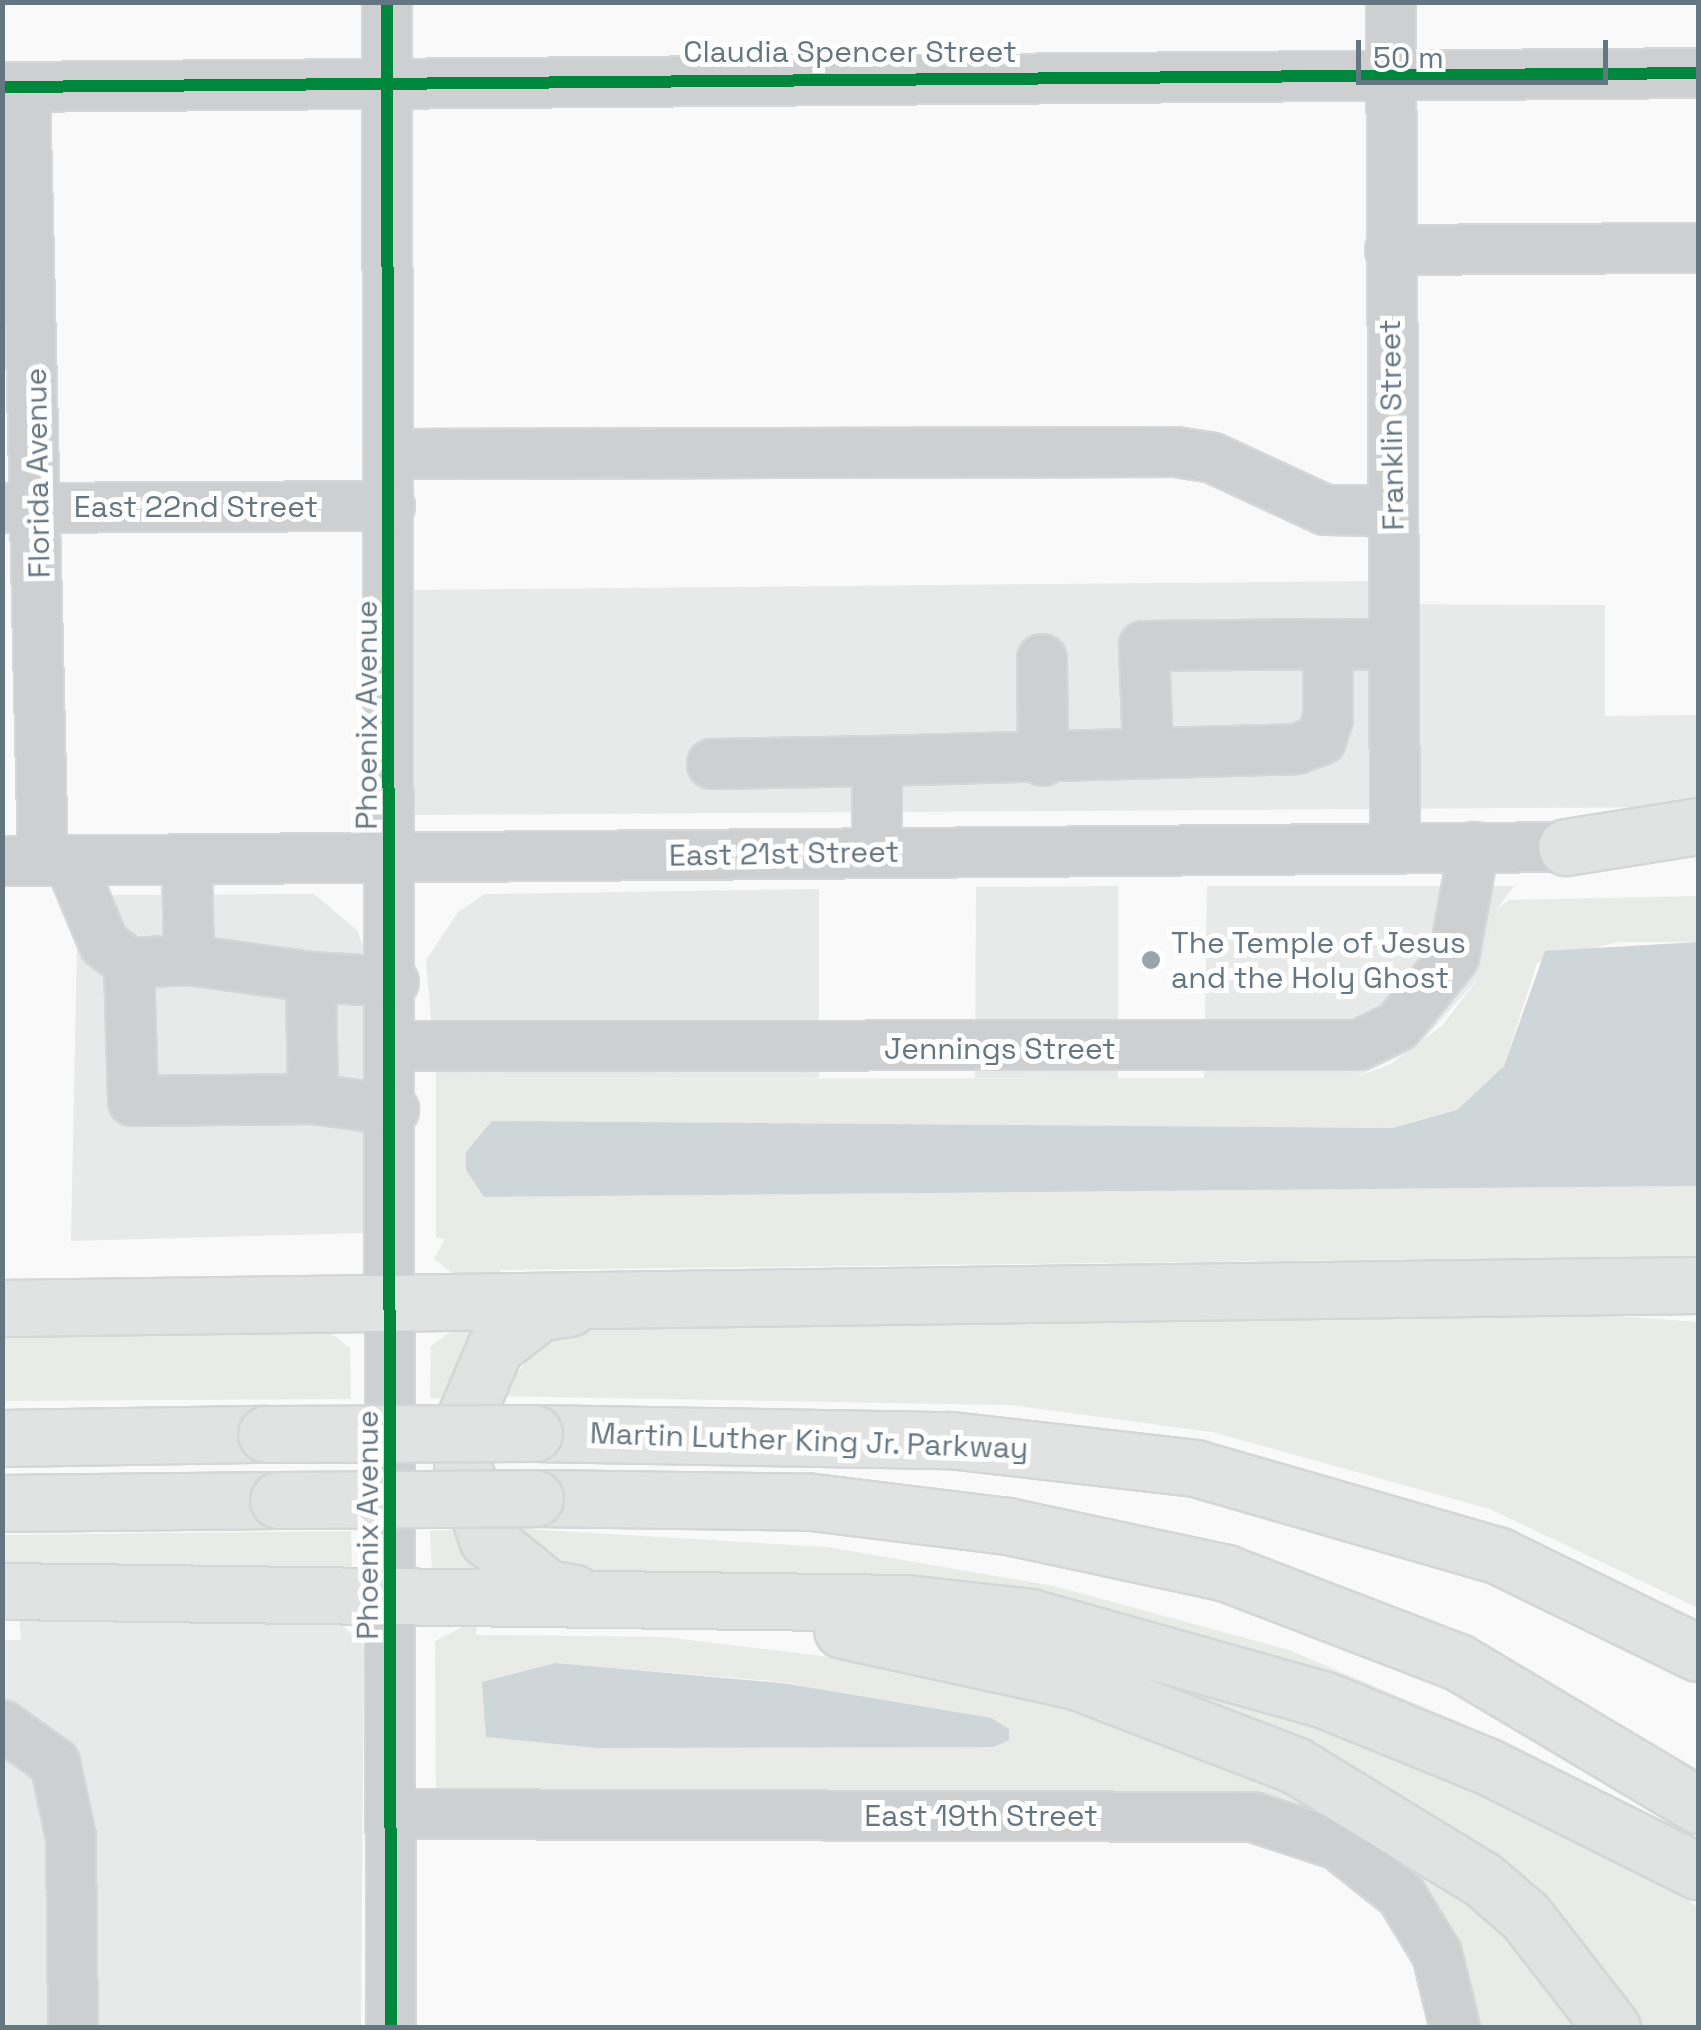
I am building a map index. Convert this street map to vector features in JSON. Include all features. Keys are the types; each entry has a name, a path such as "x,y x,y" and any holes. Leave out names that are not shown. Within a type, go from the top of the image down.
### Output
{"main road":[{"name":"East 21st Street","path":"1566,847 1698,826"},
{"name":"East 21st Street","path":"1566,847 1698,864"},
{"path":"2,1308 1561,1291 1698,1284"},
{"path":"1561,1291 1698,1311"},
{"path":"616,1300 539,1313 495,1347 466,1415 462,1463 487,1538 512,1564 547,1588 1013,1662 1244,1742 1394,1819 1482,1879 1526,1917 1612,2028"},
{"name":"Martin Luther King Jr. Parkway","path":"2,1438 534,1433 950,1440 1194,1468 1499,1556 1698,1653"},
{"name":"Martin Luther King Jr. Parkway","path":"2,1503 535,1498 812,1502 1007,1526 1226,1573 1458,1662 1698,1804"},
{"path":"2,1591 393,1599 599,1598 964,1608 1144,1642 1430,1742 1698,1871"}],"street":[{"name":"Phoenix Avenue","path":"387,2 395,1046 391,2028"},
{"name":"Franklin Street","path":"1392,2 1395,848"},
{"name":"Claudia Spencer Street","path":"14,87 387,79 1698,73"},
{"name":"Florida Avenue","path":"14,87 22,508 38,860"},
{"path":"1390,250 1698,248"},
{"path":"390,454 1176,452 1213,458 1325,510 1392,511"},
{"name":"East 22nd Street","path":"22,508 390,506"},
{"path":"712,764 1128,760 1148,751 1296,750 1321,740 1328,644"},
{"path":"1148,751 1144,646 1394,645"},
{"path":"1042,658 1043,761"},
{"path":"877,761 877,853"},
{"name":"Jennings Street","path":"395,1046 1358,1045 1398,1026 1454,957 1474,847"},
{"name":"East 21st Street","path":"38,860 1566,847"},
{"path":"187,859 189,960"},
{"path":"38,860 104,944 129,963 189,960 311,977 394,982"},
{"path":"129,963 133,1101 313,1098 394,1110"},
{"path":"311,977 313,1098"},
{"path":"2,1725 55,1763 71,1837 73,2028"},
{"name":"East 19th Street","path":"392,1814 1253,1817 1338,1846 1401,1894 1438,1954 1455,2028"}],"shaded area":[{"path":"1373,581 1376,604 1605,605 1605,716 1698,715 1698,807 409,815 408,590"},
{"path":"1118,886 1118,1079 975,1078 976,887"},
{"path":"1207,886 1514,886 1497,909 1480,976 1415,1049 1353,1078 1204,1081"},
{"path":"819,889 819,1078 436,1079 426,960 458,912 485,894"},
{"path":"314,894 357,930 366,954 365,1233 71,1241 78,895"},
{"path":"1698,896 1698,942 1618,942 1537,963 1504,1066 1457,1110 1391,1128 493,1121 466,1152 484,1197 1698,1186 1698,1256 500,1270 499,1278 460,1279 434,1259 445,1239 436,1238 436,1079 1353,1078 1391,1064 1442,1026 1480,976 1497,909 1509,900"},
{"path":"1698,942 1698,1186 484,1197 466,1170 466,1152 492,1121 1392,1128 1457,1110 1504,1066 1545,951"},
{"path":"1578,1313 1698,1322 1698,1608 1490,1509 1212,1432 1010,1405 498,1396 542,1343 581,1327"},
{"path":"3,1323 327,1330 350,1348 351,1399 3,1401"},
{"path":"490,1325 447,1399 430,1398 431,1346 457,1327"},
{"path":"508,1528 827,1547 1054,1586 1289,1650 1475,1729 1207,1639 817,1576 564,1570"},
{"path":"430,1530 459,1530 491,1574 432,1572"},
{"path":"351,1531 352,1566 342,1572 3,1566 3,1535"},
{"path":"19,1608 335,1619 364,1645 361,2027 3,2028 2,1640 21,1640"},
{"path":"477,1620 476,1635 664,1637 889,1664 1017,1690 1257,1767 1501,1915 1596,2027 1475,2027 1372,1843 436,1788 435,1641","holes":["556,1663 782,1682 1008,1729 599,1748"]},
{"path":"1065,1653 1384,1744 1637,1865 1698,1907 1698,2027 1632,2027 1608,1989"},
{"path":"556,1663 782,1683 991,1718 1009,1729 1009,1740 993,1747 598,1748 486,1737 482,1682"}],"cycle path":[{"path":"387,2 391,2028"},
{"path":"2,87 1698,73"}],"place":[{"name":"The Temple of Jesus and the Holy Ghost","path":"1151,960"}]}
